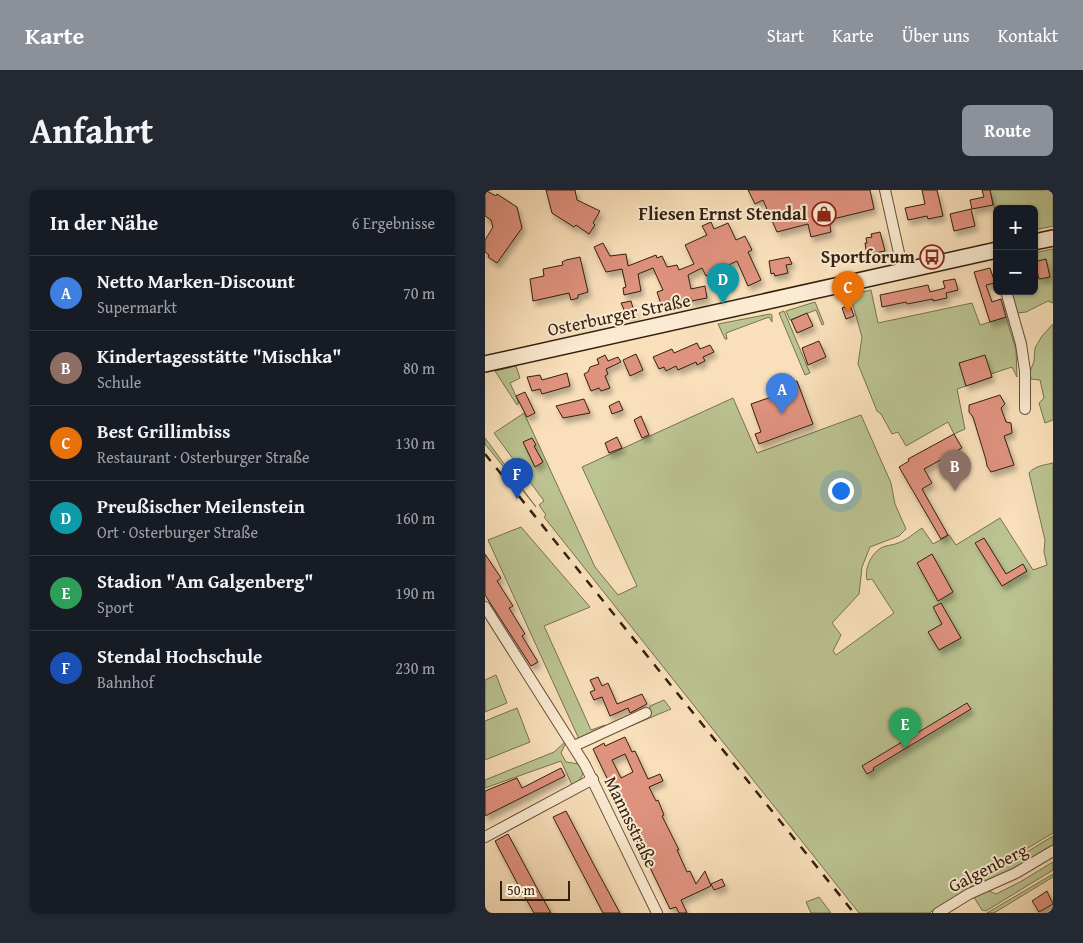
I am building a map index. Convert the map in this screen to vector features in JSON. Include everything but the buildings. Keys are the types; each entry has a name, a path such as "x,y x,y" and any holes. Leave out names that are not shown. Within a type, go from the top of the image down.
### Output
{"street":[{"path":"885,190 903,271"},
{"path":"1038,241 1053,238"},
{"name":"Osterburger Straße","path":"485,364 903,271 993,255"},
{"path":"1007,295 1021,344 1025,371 1025,409"},
{"name":"Mannsstraße","path":"485,607 575,746 593,779 657,913"},
{"path":"575,746 646,713"},
{"path":"485,837 593,779"},
{"name":"Galgenberg","path":"938,913 969,894 1016,873 1053,851"}],"green space":[{"path":"990,190 1053,190 1053,226 1038,229 1038,205 994,205"},
{"path":"1053,249 1053,303 1048,301 1026,312 1017,313 1010,295 1038,295 1038,252"},
{"path":"871,290 878,323 972,303 980,325 1006,317 1016,350 1017,377 1012,367 991,374 992,377 957,389 965,429 954,434 948,422 906,446 898,432 892,434 881,414 877,411 858,364 862,337 850,295"},
{"path":"815,302 824,324 822,325 816,310 790,320 786,311"},
{"path":"784,311 810,373 805,375 779,313"},
{"path":"772,315 772,322 769,317 726,333 727,339 725,339 718,324"},
{"path":"1053,324 1053,420 1045,423 1039,403 1044,398 1040,380 1031,379 1030,372 1034,361 1035,348 1042,336"},
{"path":"516,366 520,378 510,383 519,403 517,405 495,371"},
{"path":"733,398 757,453 861,415 891,483 895,504 906,529 899,536 870,547 862,567 859,594 832,623 841,635 833,651 836,655 894,613 872,579 867,580 867,570 872,556 879,549 901,542 922,528 933,544 949,535 956,545 1000,518 1033,570 1047,565 1044,552 1045,540 1029,473 1037,467 1053,463 1053,833 966,885 966,891 929,913 859,913 544,517 546,515 539,505 544,501 494,433 524,413 595,567 618,595 637,586 582,467"},
{"path":"485,438 536,507 485,444"},
{"path":"521,527 590,607 544,626 591,730 606,726 579,739 488,540"},
{"path":"496,675 507,703 485,712 485,680"},
{"path":"664,700 671,709 621,730 649,712 650,706"},
{"path":"517,708 530,742 485,760 485,721"},
{"path":"565,742 561,753 566,762 579,764 583,769 580,779 572,785 561,761 485,788 485,780 554,752"},
{"path":"1053,836 1053,845 1013,869 969,889 970,887"},
{"path":"1053,862 1053,870 986,911 982,910 973,896 987,890 996,894"},
{"path":"1053,874 1053,877 994,913 987,913"},
{"path":"819,897 831,913 811,913 806,902"}],"railway":[{"path":"485,454 854,913"}],"place":[{"name":"Fliesen Ernst Stendal","path":"824,214"},
{"name":"Sportforum","path":"932,257"},
{"name":"Preußischer Meilenstein","path":"723,304"},
{"name":"Best Grillimbiss","path":"848,312"},
{"name":"Netto Marken-Discount","path":"782,414"},
{"name":"Kindertagesstätte \"Mischka\"","path":"955,491"},
{"name":"Stendal Hochschule","path":"517,499"},
{"name":"Stadion \"Am Galgenberg\"","path":"905,749"}]}
